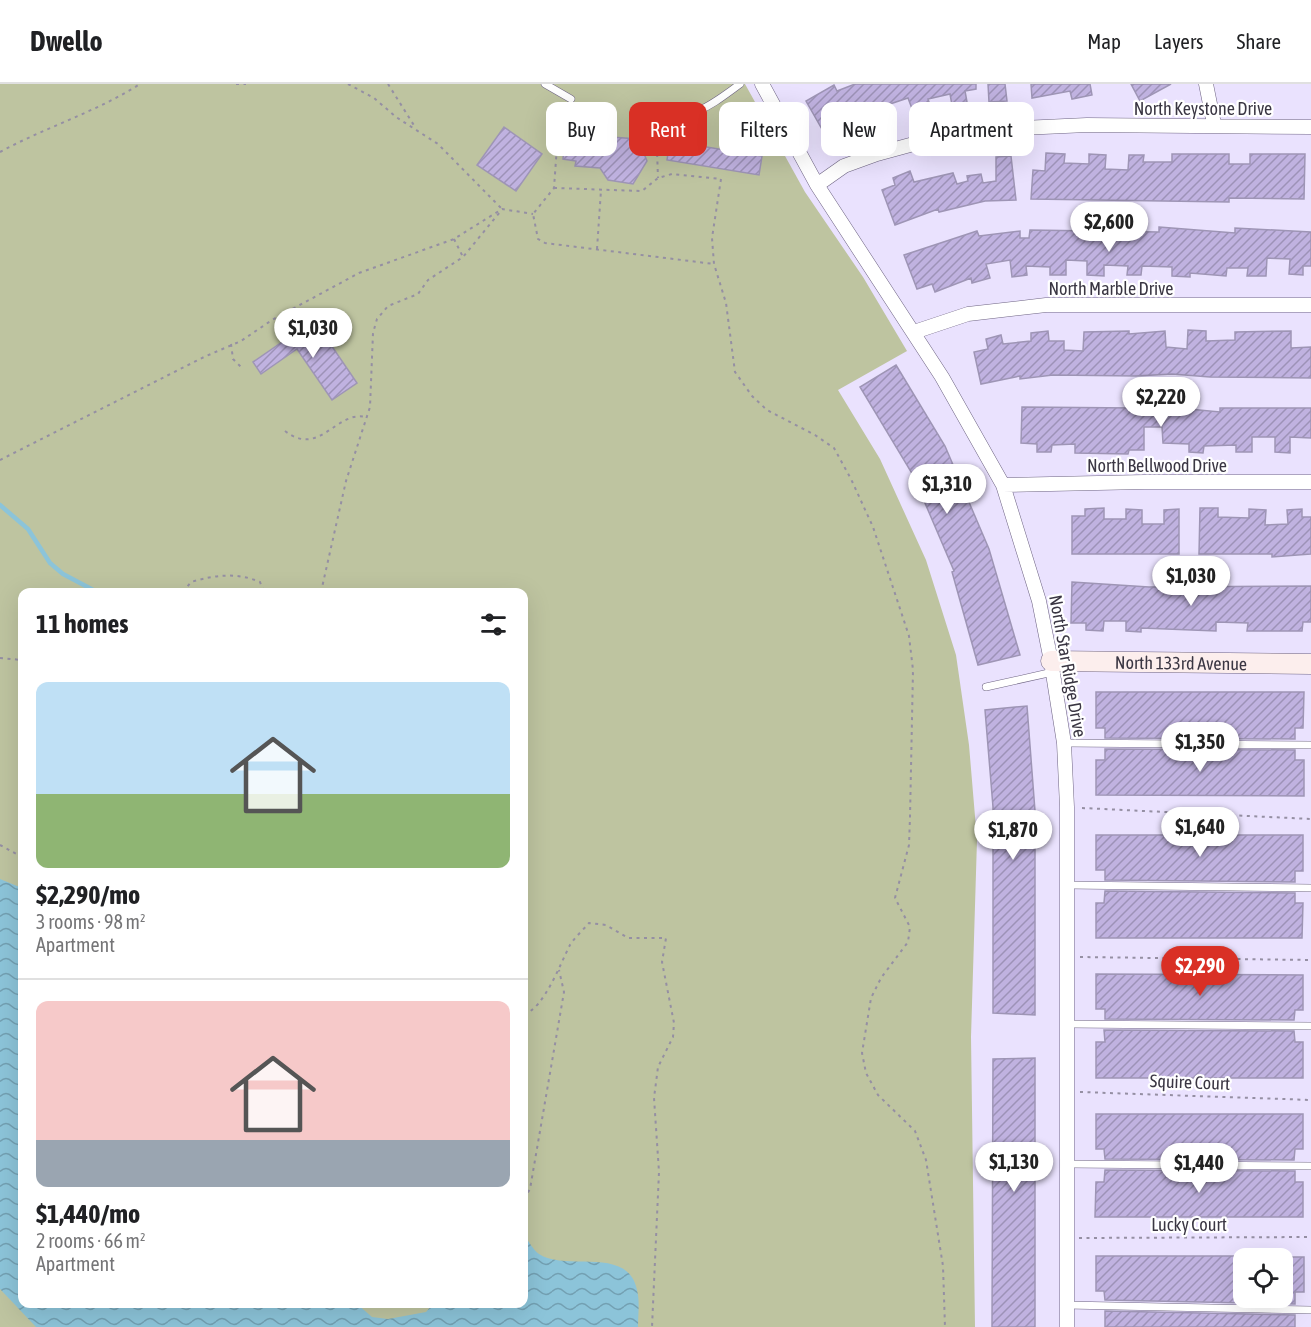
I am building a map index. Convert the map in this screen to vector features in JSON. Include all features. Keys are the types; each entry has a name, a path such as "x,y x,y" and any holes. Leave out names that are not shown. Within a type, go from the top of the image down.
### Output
{"street":[{"name":"North Star Ridge Drive","path":"762,84 817,185 942,377 1003,485 1039,601 1064,743 1067,807 1067,1327"},
{"path":"1206,84 1214,124"},
{"name":"North Keystone Drive","path":"817,185 844,166 943,136 1030,127 1214,124 1311,127"},
{"name":"North Marble Drive","path":"914,332 968,314 1046,305 1311,305"},
{"name":"North Bellwood Drive","path":"1003,485 1311,482"},
{"name":"North 133rd Avenue","path":"1052,667 1311,664"}],"lane":[{"path":"545,84 571,99"},
{"path":"707,106 740,84"},
{"path":"986,687 1052,667"},
{"path":"1064,743 1311,746"},
{"path":"1068,885 1311,888"},
{"path":"1068,1024 1311,1026"},
{"path":"1068,1164 1311,1166"},
{"path":"1067,1305 1311,1310"}],"path":[{"path":"0,152 38,132 110,103 140,84"},
{"path":"236,84 246,84"},
{"path":"348,84 374,98 438,144 502,209 533,214"},
{"path":"388,84 417,129"},
{"path":"561,95 554,188 533,214 536,234 541,241 714,264"},
{"path":"657,156 658,178"},
{"path":"554,188 642,191 658,178 683,174 721,179 712,238 714,264 726,303 735,372 752,396 767,411 815,435 834,448 851,478 873,527 909,636 913,669 909,845 895,897 910,927 908,942 881,978 871,998 862,1053 866,1073 878,1095 915,1131 926,1160 943,1266 945,1327"},
{"path":"597,249 601,190"},
{"path":"0,460 241,341 272,320 359,273 454,239 502,209"},
{"path":"322,588 346,481 370,407 373,333 377,320 388,306 418,294 428,280 463,257 502,209"},
{"path":"454,239 463,257"},
{"path":"231,344 233,359 242,368"},
{"path":"285,431 294,438 312,439 349,419 366,417"},
{"path":"186,588 191,582 228,575 247,577 260,582 262,588"},
{"path":"0,658 18,660"},
{"path":"1067,807 1311,819"},
{"path":"0,845 18,855"},
{"path":"528,1012 546,991 559,970 571,943 589,923 606,925 628,938 666,938 662,962 674,1023 673,1037 658,1067 654,1098 659,1172 652,1327"},
{"path":"1068,957 1311,960"},
{"path":"528,1192 564,992 559,970"},
{"name":"Squire Court","path":"1068,1091 1311,1100"},
{"name":"Lucky Court","path":"1067,1238 1311,1237"}],"green space":[{"path":"0,84 745,84 755,102 719,102 719,156 785,156 805,192 863,277 907,351 838,390 880,459 926,560 956,655 969,745 977,840 971,1037 975,1327 0,1327"}],"water":[{"path":"0,879 18,886 18,1308 0,1289"},
{"path":"528,1241 539,1254 551,1259 595,1262 622,1268 631,1276 639,1303 638,1327 36,1327 18,1308 362,1308 372,1317 388,1319 426,1312 430,1308 528,1308"}],"building":[{"path":"855,84 976,84 976,89 965,91 967,102 951,102 950,94 928,99 929,102 910,102 908,98 896,102 821,102 821,127 809,106 809,102 806,101 834,85 837,91"},
{"path":"988,84 1005,84 1007,101 989,102"},
{"path":"1031,84 1090,84 1092,95 1072,99 1070,91 1032,98"},
{"path":"1131,84 1171,84 1140,101"},
{"path":"504,127 542,154 516,191 477,165"},
{"path":"617,137 629,138 629,156 645,156 647,161 633,184 608,180 600,168 575,166 576,161 563,159 563,156 617,156"},
{"path":"707,147 719,149 719,156 762,156 759,175 667,160 668,156 707,156"},
{"path":"1046,153 1065,154 1064,163 1089,164 1089,154 1106,155 1105,169 1128,170 1129,155 1144,155 1143,162 1172,162 1172,154 1229,154 1229,164 1250,164 1250,154 1305,154 1304,199 1229,198 1229,202 1031,199 1033,170 1045,171"},
{"path":"1011,156 1016,200 985,201 939,212 938,209 895,225 882,190 895,185 893,178 910,171 914,182 953,173 957,184 968,181 967,176 981,174 983,183 996,181 996,157"},
{"path":"1159,227 1235,233 1235,228 1311,232 1311,266 1303,266 1303,275 1289,274 1290,259 1267,258 1266,276 1247,276 1248,268 1227,268 1226,276 1190,273 1190,277 1172,276 1172,267 1142,266 1141,275 1127,275 1128,266 1104,265 1104,276 1087,275 1087,261 1066,260 1066,275 1050,275 1050,267 1026,266 1027,275 1012,277 1010,260 986,264 990,278 972,283 971,278 935,292 932,284 917,289 904,255 977,231 979,236 1020,231 1020,238 1029,238 1030,230 1159,232"},
{"path":"314,320 357,383 332,400 297,349 261,374 253,362"},
{"path":"1188,330 1206,331 1206,341 1235,340 1235,332 1291,331 1291,348 1311,347 1311,378 1210,377 1172,374 1053,375 1020,379 1020,376 981,384 974,352 988,349 986,339 1001,335 1003,344 1031,341 1031,333 1048,331 1049,341 1064,341 1064,350 1083,351 1084,332 1129,331 1129,334 1165,331 1166,347 1187,349"},
{"path":"896,365 945,446 989,549 1020,655 978,665 952,572 954,571 913,475 860,387"},
{"path":"1136,404 1220,412 1220,408 1311,408 1311,438 1290,437 1290,453 1275,452 1275,437 1252,437 1252,452 1236,452 1236,445 1204,446 1203,453 1189,452 1189,444 1163,443 1162,427 1144,427 1144,450 1129,450 1128,454 1075,453 1075,444 1052,445 1051,452 1037,452 1037,444 1021,443 1022,407 1136,408"},
{"path":"1104,508 1104,519 1126,519 1126,509 1142,510 1142,524 1164,524 1164,510 1179,509 1179,554 1072,554 1072,516 1085,516 1085,509"},
{"path":"1200,508 1218,508 1218,517 1249,518 1249,509 1266,510 1265,525 1288,524 1287,510 1302,509 1302,517 1311,517 1311,554 1272,557 1272,554 1199,554"},
{"path":"1072,582 1149,587 1311,586 1311,622 1303,622 1302,631 1247,631 1248,623 1216,622 1216,631 1141,628 1141,632 1126,631 1126,621 1104,621 1103,631 1086,630 1086,623 1071,623"},
{"path":"1096,692 1304,692 1303,728 1295,728 1295,739 1105,738 1105,728 1096,728"},
{"path":"1027,706 1035,811 1035,1015 993,1013 993,807 985,710"},
{"path":"1105,749 1295,750 1295,760 1304,760 1304,796 1096,795 1096,760 1105,760"},
{"path":"1096,835 1303,835 1303,871 1295,871 1295,882 1105,880 1105,870 1096,870"},
{"path":"1105,891 1295,893 1295,903 1303,903 1302,938 1096,938 1096,903 1104,903"},
{"path":"1096,974 1303,975 1303,1010 1295,1010 1294,1020 1105,1019 1105,1009 1096,1009"},
{"path":"1104,1030 1294,1031 1295,1042 1303,1042 1303,1078 1096,1078 1096,1042 1105,1042"},
{"path":"1035,1058 1035,1327 992,1327 993,1059"},
{"path":"1096,1114 1303,1114 1303,1149 1295,1149 1294,1160 1105,1159 1104,1149 1096,1149"},
{"path":"1105,1170 1295,1171 1295,1182 1303,1182 1303,1217 1095,1217 1096,1182 1104,1182"},
{"path":"1096,1256 1233,1256 1233,1303 1105,1300 1104,1291 1096,1291"},
{"path":"1293,1257 1304,1257 1304,1292 1295,1292 1295,1304 1293,1304"},
{"path":"1105,1311 1295,1315 1295,1327 1105,1327"}],"waterway":[{"path":"0,505 28,529 50,563 63,574 89,588"}]}
